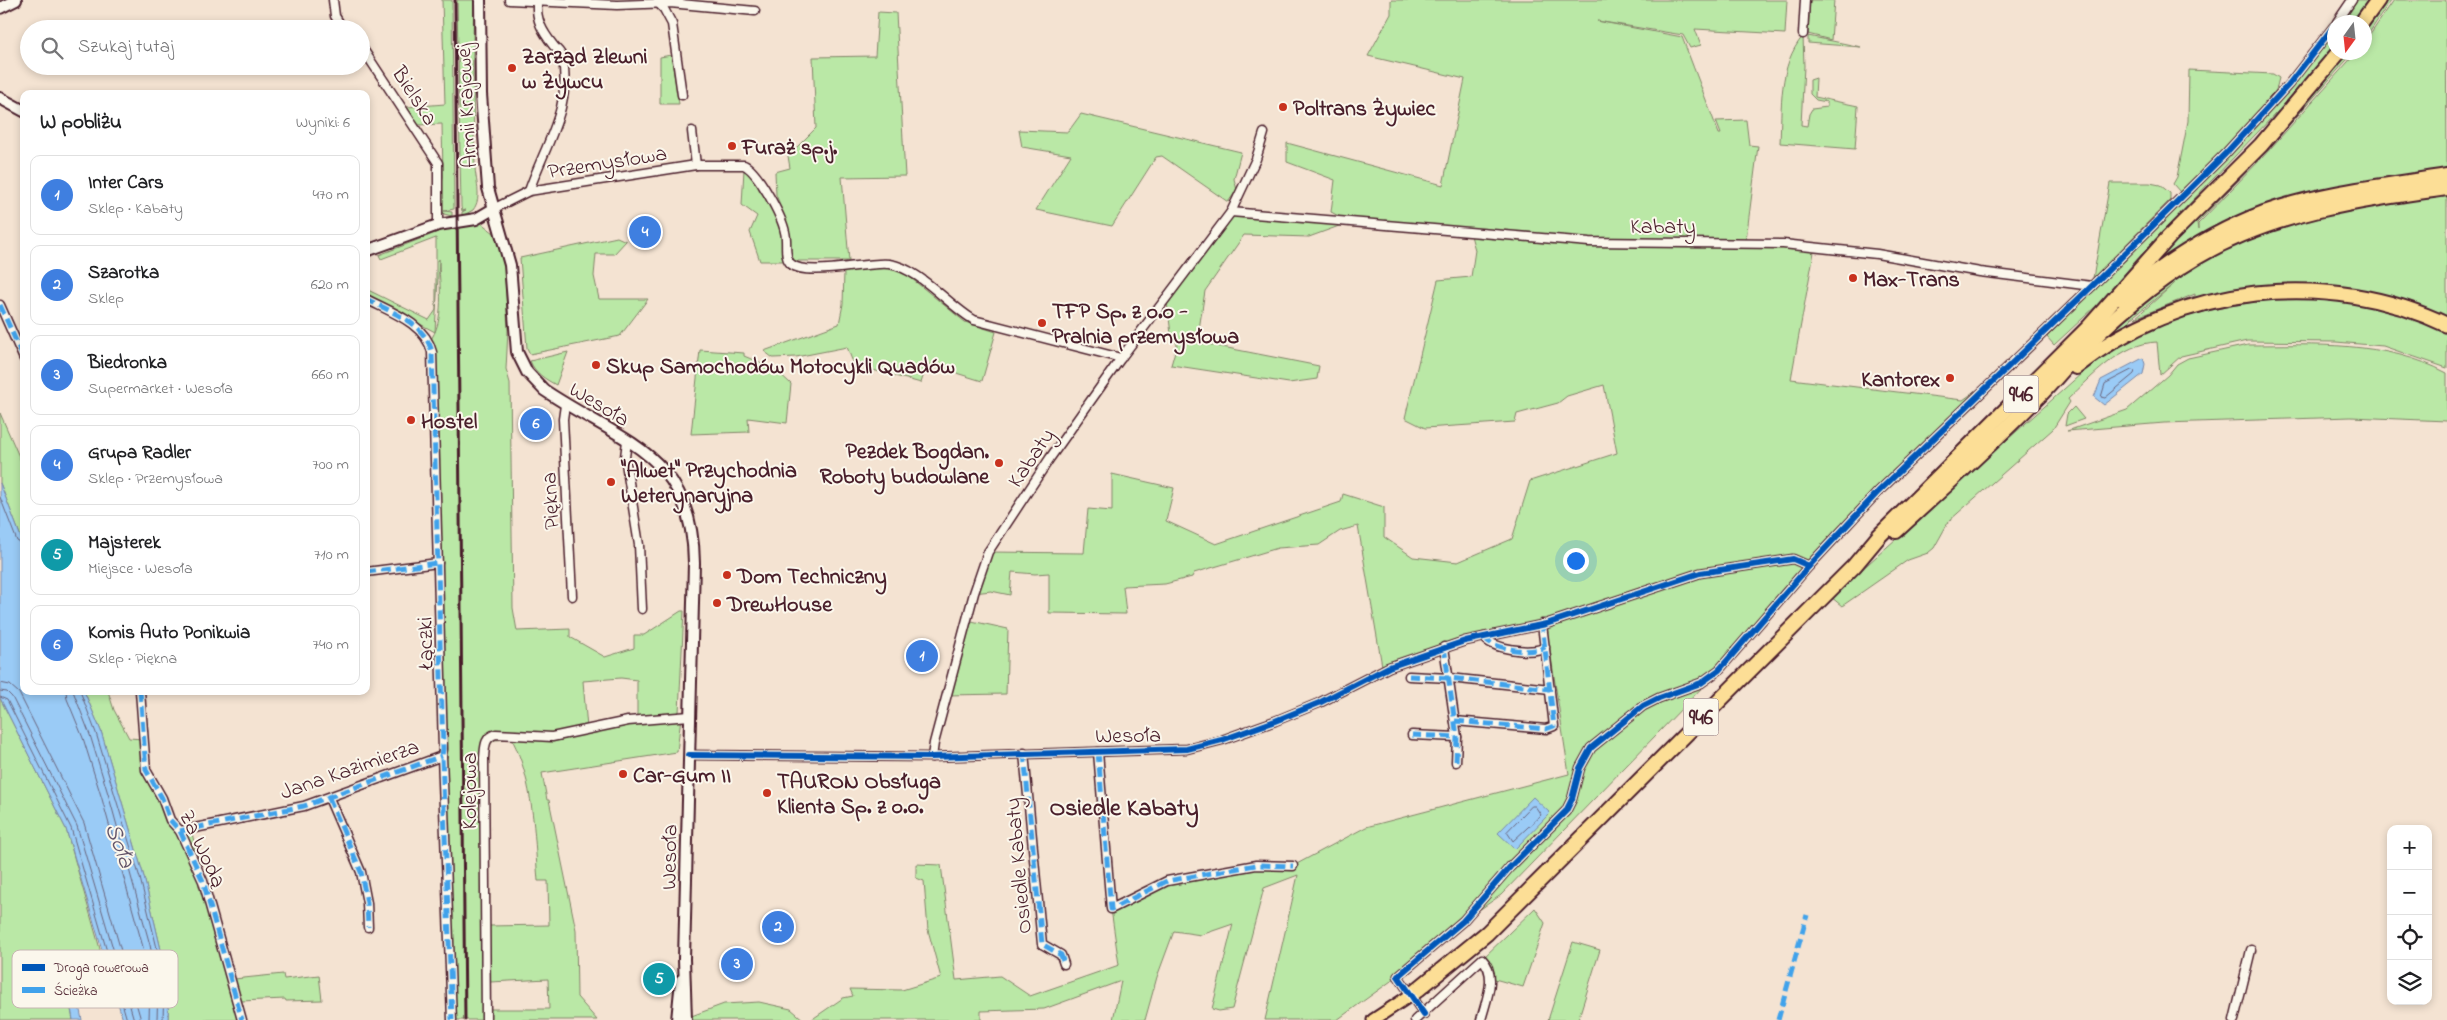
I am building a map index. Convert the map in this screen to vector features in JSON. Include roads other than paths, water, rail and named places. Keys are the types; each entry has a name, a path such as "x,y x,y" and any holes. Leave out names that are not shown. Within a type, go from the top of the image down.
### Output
{"highway":[{"path":"2367,15 2378,0"},
{"path":"2089,326 2169,237 2261,145 2333,60"},
{"path":"2089,326 2161,268 2191,248 2264,213 2337,194 2447,176"},
{"path":"2037,398 2070,362 2119,317 2167,277 2198,256 2251,232 2295,216 2363,201 2447,188"},
{"path":"2037,398 2096,352 2142,326 2193,306 2245,294 2307,290 2339,293 2382,302 2447,325"},
{"name":"946","path":"1411,996 1494,927 1854,566 1879,536 2089,326"},
{"name":"946","path":"1854,566 1885,542 2037,398"}],"main road":[{"name":"946","path":"1373,1020 1411,996"}],"street":[{"path":"0,8 16,0"},
{"path":"333,0 335,16 337,20"},
{"name":"Armii Krajowej","path":"480,0 481,94 487,179 493,209"},
{"path":"509,0 537,3 657,1 755,10"},
{"path":"1803,34 1805,0"},
{"path":"2342,15 2352,0"},
{"path":"657,1 672,24 682,96"},
{"path":"530,190 565,95 562,55 539,24 536,17 537,3"},
{"path":"1424,1014 1398,976 1463,921 1510,867 1566,811 1572,799 1580,768 1591,748 1642,706 1658,698 1677,693 1701,683 1719,670 1809,566 1878,492 2092,286 2226,153 2289,84 2327,35"},
{"name":"Bielska","path":"370,60 438,163 438,225"},
{"path":"0,98 20,108"},
{"name":"Przemysłowa","path":"493,209 530,190 696,165 692,131"},
{"name":"Kabaty","path":"932,757 938,724 974,593 988,552 1050,458 1121,358 1231,212 1256,159 1264,133"},
{"path":"696,165 735,163 749,167 757,176 779,215 786,232 789,262 794,266 816,269 888,264 900,267 922,280 959,312 974,320 1121,358"},
{"path":"370,250 438,225 476,219 493,209"},
{"name":"Wesoła","path":"493,209 510,265 517,352 521,363 534,381 565,404 655,460 668,474 685,504 691,524 694,562 684,959 686,1020"},
{"name":"Kabaty","path":"1231,212 1588,242 1783,244 1877,254 1951,267 2092,286"},
{"name":"Łączki","path":"370,301 422,331 430,342 434,376 442,756 452,1020"},
{"path":"0,305 20,346"},
{"name":"Piękna","path":"565,404 563,419 572,596"},
{"path":"627,441 625,457 639,545 642,609"},
{"name":"Wesoła","path":"689,755 932,757 1187,749 1222,740 1319,703 1389,667 1444,647 1544,624 1700,574 1793,559 1809,566"},
{"path":"370,572 438,563"},
{"path":"1455,721 1551,729 1555,723 1545,647 1544,624"},
{"path":"1484,637 1491,645 1534,652 1545,647"},
{"path":"1444,647 1450,678 1457,737 1456,762"},
{"path":"1409,676 1450,678 1550,689"},
{"name":"Za Wodą","path":"140,695 146,770 162,798 170,820 180,830 203,881 242,1020"},
{"name":"Kolejowa","path":"486,1020 484,758 490,735 505,733 552,737 628,721 690,716"},
{"path":"1412,735 1457,737"},
{"path":"1098,752 1111,909 1168,881 1256,865 1293,866"},
{"name":"Osiedle Kabaty","path":"1024,753 1042,944 1061,955 1064,964"},
{"name":"Jana Kazimierza","path":"180,830 304,806 442,756"},
{"path":"329,798 361,872 367,903 368,927"},
{"path":"2234,1020 2251,950"},
{"name":"Wesoła","path":"677,1020 684,959"},
{"path":"1415,1020 1424,1014 1482,959 1490,967 1491,978 1481,1020"}],"water":[{"path":"2143,358 2145,364 2143,374 2104,405 2094,397 2101,380"},
{"name":"Soła","path":"0,483 20,535 20,695 86,695 101,731 144,877 161,950 102,950 66,829 0,698"},
{"path":"1533,797 1550,813 1515,849 1498,833"},
{"path":"71,1008 80,1008 82,1020 73,1020"},
{"path":"119,1008 168,1008 168,1020 123,1020"}],"railway":[{"path":"455,0 465,1020"}],"place":[{"name":"Zarząd Zlewni w Żywcu","path":"512,68"},
{"name":"Poltrans Żywiec","path":"1283,107"},
{"name":"Furaż sp.j.","path":"732,146"},
{"name":"Grupa Radler","path":"645,232"},
{"name":"Max-Trans","path":"1853,278"},
{"name":"TFP Sp. z o.o - Pralnia przemysłowa","path":"1042,323"},
{"name":"Skup Samochodów Motocykli Quadów","path":"596,365"},
{"name":"Kantorex","path":"1950,378"},
{"name":"Hostel","path":"411,420"},
{"name":"Komis Auto Ponikwia","path":"536,424"},
{"name":"Pezdek Bogdan. Roboty budowlane","path":"999,463"},
{"name":"\"Alwet\" Przychodnia Weterynaryjna","path":"611,482"},
{"name":"Dom Techniczny","path":"727,575"},
{"name":"DrewHouse","path":"717,603"},
{"name":"Inter Cars","path":"922,656"},
{"name":"Car-Gum II","path":"623,774"},
{"name":"TAURON Obsługa Klienta Sp. z o.o.","path":"767,793"},
{"name":"Szarotka","path":"778,927"},
{"name":"Biedronka","path":"737,964"},
{"name":"Majsterek","path":"659,979"}],"district":[{"name":"Osiedle Kabaty","path":"1124,807"}]}
